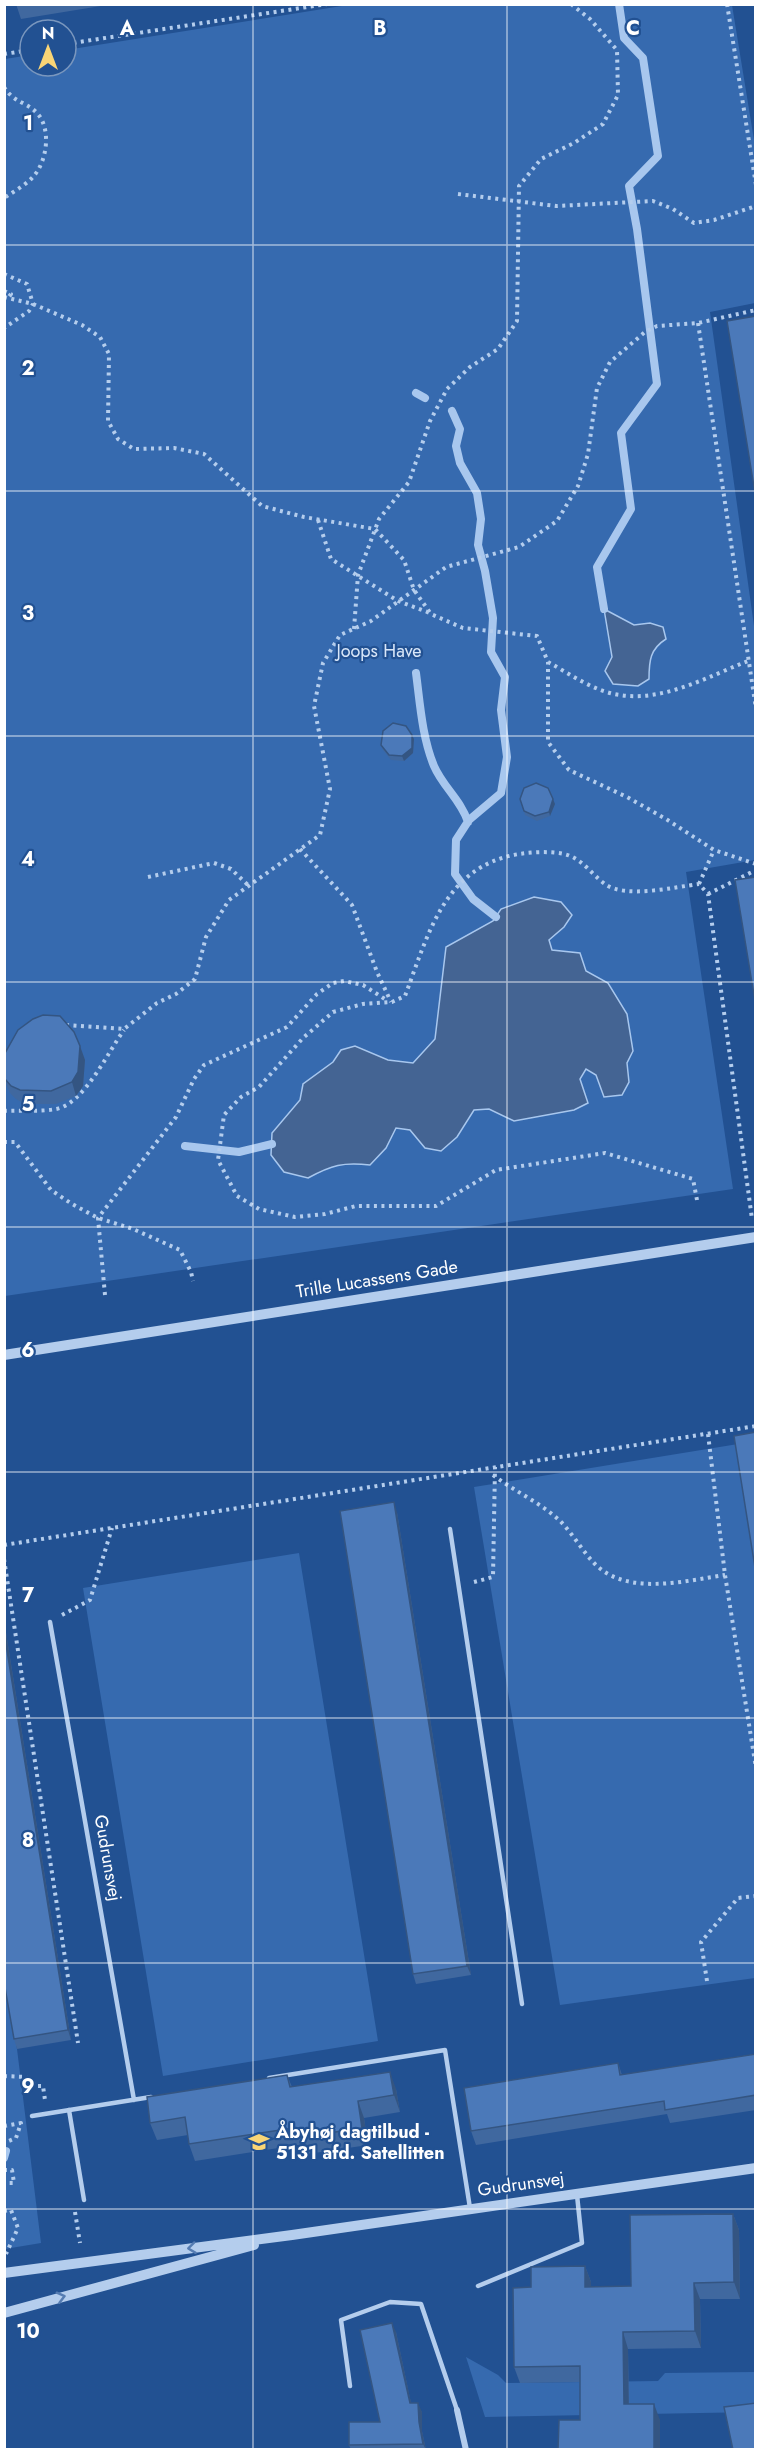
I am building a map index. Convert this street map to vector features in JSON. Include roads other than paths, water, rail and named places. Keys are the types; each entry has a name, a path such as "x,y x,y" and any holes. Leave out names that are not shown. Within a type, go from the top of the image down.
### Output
{"street":[{"name":"Trille Lucassens Gade","path":"4,1355 755,1237"},
{"name":"Gudrunsvej","path":"4,2273 292,2235 756,2168"},
{"name":"Gudrunsvej","path":"4,2313 292,2235"},
{"path":"457,2410 466,2450"}],"lane":[{"path":"450,1529 522,2004"},
{"name":"Gudrunsvej","path":"50,1622 134,2100"},
{"path":"260,2079 445,2050 470,2208"},
{"path":"32,2116 157,2096"},
{"path":"69,2110 84,2200"},
{"path":"478,2286 582,2243 576,2193"},
{"path":"350,2386 341,2320 390,2302 422,2304 457,2410"}],"waterway":[{"path":"604,609 597,567 631,509 621,433 657,384 637,229 629,186 658,156 643,58 624,38 619,4"},
{"path":"416,393 425,398"},
{"path":"452,411 460,429 456,446 460,463 477,493 481,519 478,545 493,618 491,652 505,677 501,710 507,757 501,793 469,820 456,840 455,874 473,899 496,917"},
{"path":"416,673 422,720 430,755 438,774 461,807 468,822"},
{"path":"185,1146 239,1152 272,1144"},
{"path":"4,2158 6,2151"}],"place":[{"name":"Åbyhøj dagtilbud - 5131 afd. Satellitten","path":"259,2142"}],"park label":[{"name":"Joops Have","path":"379,651"}]}
